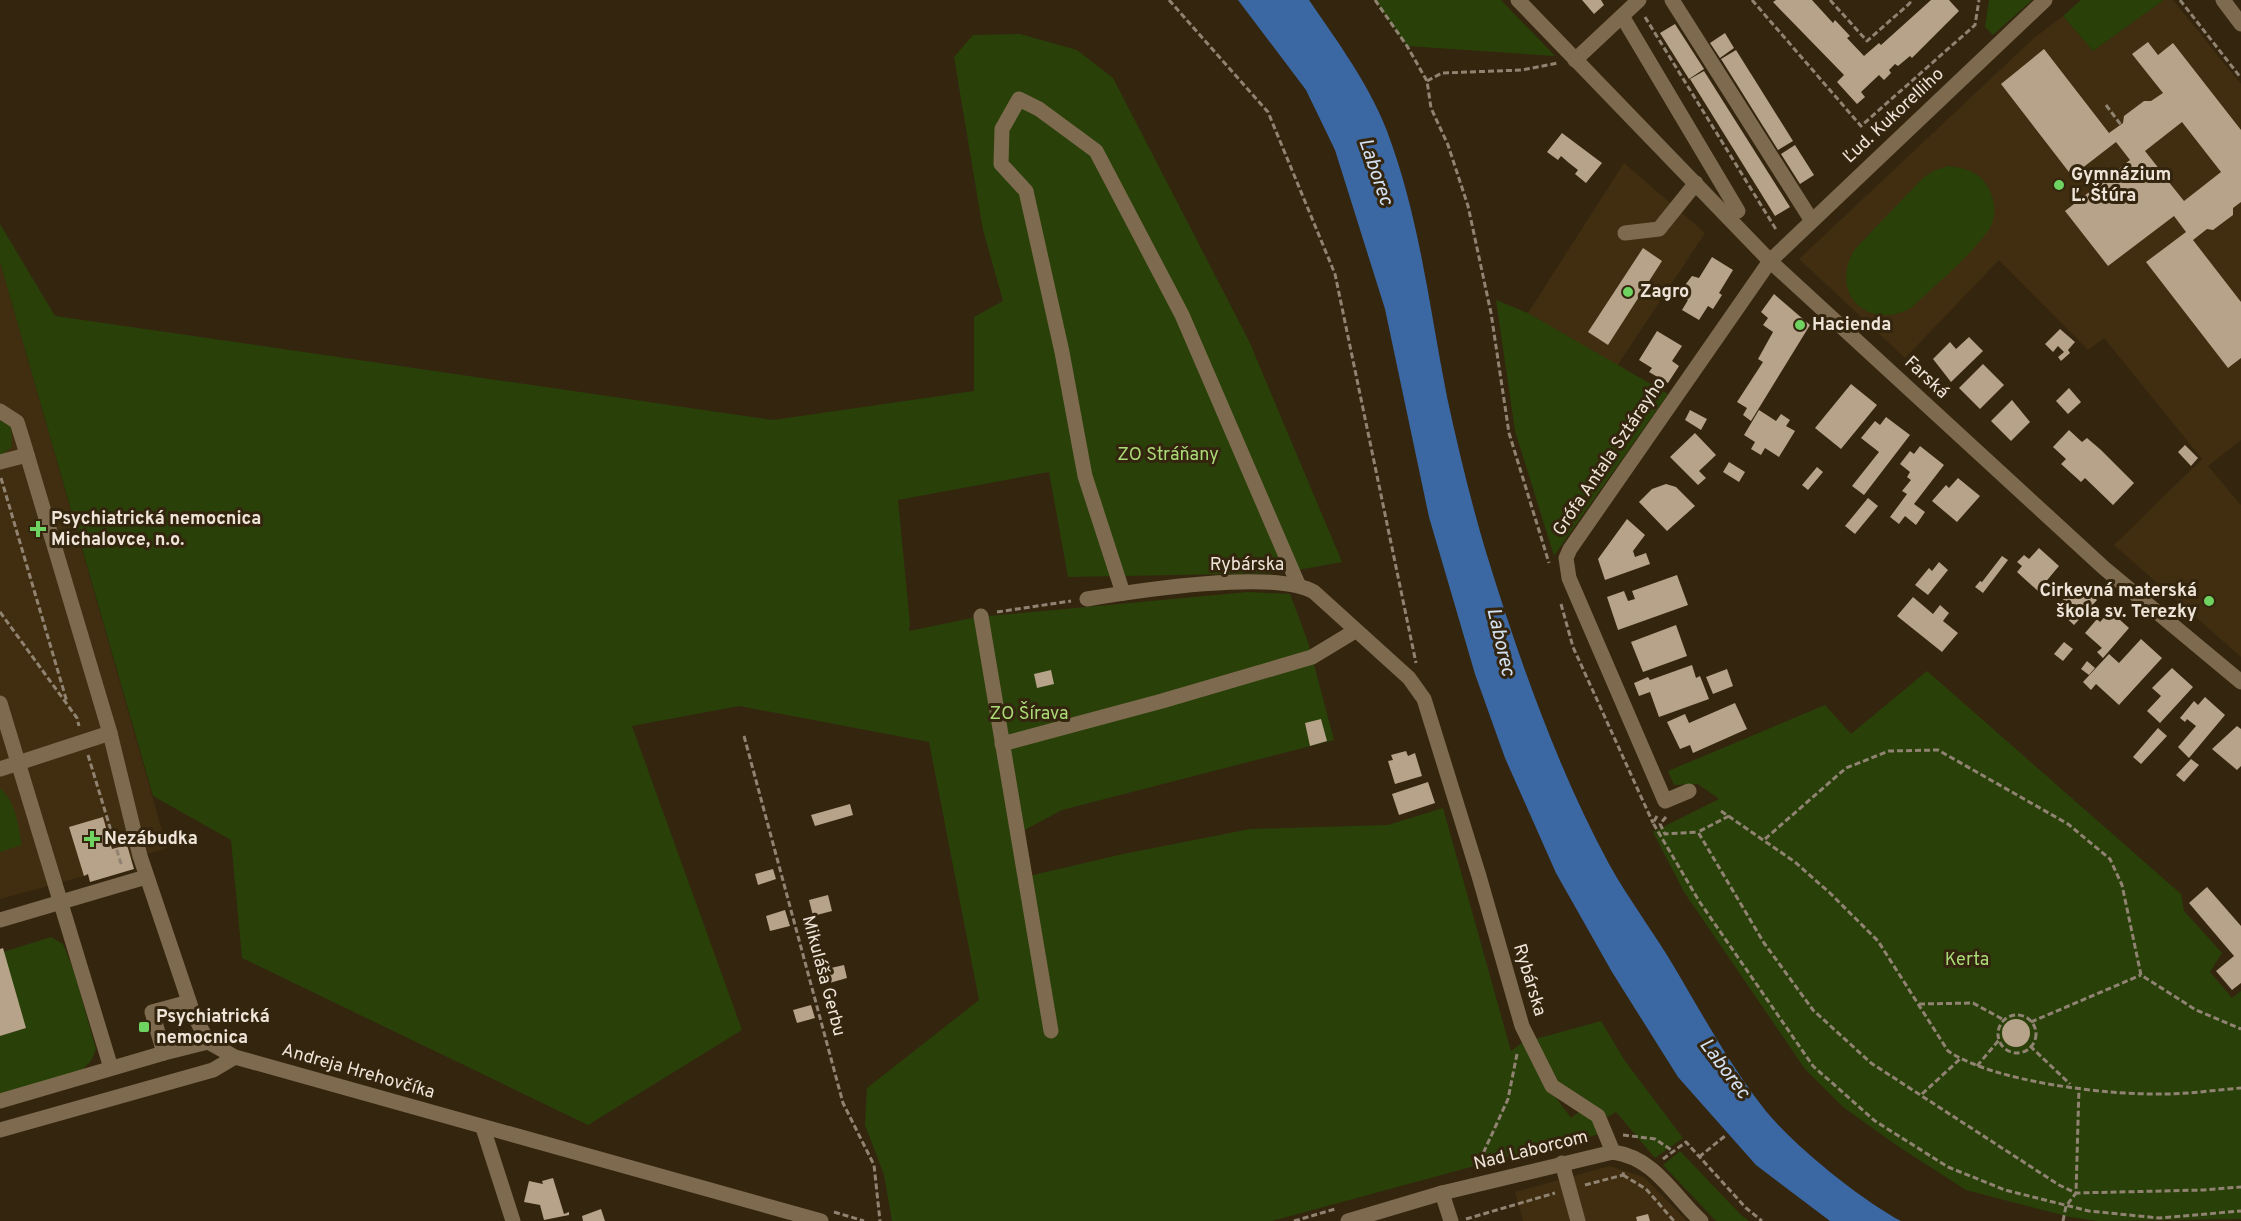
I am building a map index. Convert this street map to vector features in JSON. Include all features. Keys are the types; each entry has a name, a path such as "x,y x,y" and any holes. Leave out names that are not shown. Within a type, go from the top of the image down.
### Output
{"street":[{"name":"Farská","path":"1518,0 1770,261 2104,568 2241,682"},
{"path":"1672,0 1812,221"},
{"name":"Ľud. Kukorelliho","path":"1770,261 2045,0"},
{"path":"2223,0 2241,24"},
{"path":"1575,60 1638,2"},
{"path":"1622,16 1738,211"},
{"path":"1122,593 1085,476 1062,352 1026,191 1001,164 1002,129 1019,99 1039,109 1096,151 1182,315 1298,584"},
{"path":"1624,233 1659,229 1696,183"},
{"name":"Grófa Antala Sztárayho","path":"1665,801 1569,578 1566,558 1574,539 1770,261"},
{"path":"0,411 16,422 27,455 110,733 146,877 198,1027 208,1042 0,1101"},
{"path":"0,462 27,455"},
{"name":"Rybárska","path":"1087,599 1122,593 1233,583 1298,584 1314,592 1409,678 1424,699 1479,876 1522,1026 1552,1086 1598,1116 1613,1152"},
{"path":"981,616 1051,1031"},
{"path":"1002,744 1162,701 1312,657 1355,631"},
{"path":"0,703 111,1068"},
{"path":"0,769 110,733"},
{"path":"1665,801 1689,791"},
{"path":"0,920 146,877"},
{"path":"164,1053 151,1008 189,1002"},
{"name":"Andreja Hrehovčíka","path":"208,1042 235,1057 483,1128 825,1216"},
{"path":"0,1130 213,1070 235,1057"},
{"path":"483,1128 513,1221"},
{"name":"Nad Laborcom","path":"1348,1221 1442,1193 1613,1152 1629,1154 1652,1168 1701,1221"},
{"path":"1562,1163 1578,1221"},
{"path":"1442,1193 1451,1221"}],"path":[{"path":"1169,0 1268,112 1335,274 1416,665"},
{"path":"1375,0 1407,46 1427,81 1431,108 1448,145 1476,236 1491,312 1509,433 1551,571"},
{"path":"1752,0 1861,126 1975,26 1979,0"},
{"path":"1830,0 1867,41 1910,3 1910,0"},
{"path":"2180,0 2241,78"},
{"path":"1638,2 1786,245"},
{"path":"1427,81 1442,73 1521,70 1575,60"},
{"path":"2106,105 2121,124"},
{"path":"0,474 68,706"},
{"path":"981,616 982,614 1087,599"},
{"path":"1560,604 1573,647 1653,823 1699,901 1813,1066 1875,1121 1948,1167 2006,1190 2089,1212 2159,1218 2241,1211"},
{"name":"Mikuláša Gerbu","path":"744,736 843,1103 874,1165 880,1221"},
{"path":"1765,839 1846,768 1889,751 1938,750 2068,824 2110,859 2122,885 2141,975 2196,1010 2241,1029"},
{"path":"1653,823 1665,801"},
{"path":"1665,801 1669,813 1660,824 1665,834 1698,832 1729,816"},
{"path":"1721,811 1765,839 1832,894 1878,941 1948,1051 1960,1059 2017,1078 2079,1087 2163,1094 2241,1088"},
{"path":"1698,832 1764,943 1813,1010 1871,1063 2060,1185 2076,1193 2097,1190 2204,1190 2241,1187"},
{"path":"2031,1022 2141,975"},
{"path":"1919,1004 1973,1003 2004,1020"},
{"path":"2021,1015 2031,1022 2035,1032 2030,1046 2023,1051 2010,1051 1999,1040 1998,1031 2004,1020 2021,1015"},
{"path":"1476,1169 1508,1099 1522,1026"},
{"path":"1977,1066 1999,1040"},
{"path":"2030,1046 2071,1086"},
{"path":"1921,1095 1960,1059"},
{"path":"2063,1221 2066,1206 2076,1193 2079,1087"},
{"path":"1607,1135 1638,1135 1654,1138 1673,1151"},
{"path":"1699,1157 1725,1136"},
{"path":"1652,1168 1686,1142 1746,1208 1762,1221"},
{"path":"1623,1175 1629,1154"},
{"path":"1460,1221 1623,1175 1646,1189 1674,1221"},
{"path":"825,1216 864,1221"}],"shaded area":[{"name":"Gymnázium Ľ. Štúra","path":"2164,0 2173,0 2241,84 2241,440 2208,466 2241,505 2241,657 2114,545 2202,459 2104,338 2088,350 1999,260 1905,358 1799,259 2034,38 2063,16 2093,51"},
{"name":"Zagro","path":"1624,163 1705,233 1617,366 1528,313"},
{"name":"Psychiatrická nemocnica Michalovce, n.o.","path":"0,262 167,848 131,859 134,869 90,882 88,875 0,899"},
{"path":"1609,1166 1644,1177 1687,1221 1523,1221 1515,1192"}],"green space":[{"path":"1375,0 1501,0 1555,56 1407,46"},
{"path":"1989,0 2032,0 1993,35 1985,27"},
{"path":"2081,0 2164,0 2093,51 2063,16"},
{"path":"1020,34 1077,50 1113,78 1249,341 1342,562 1281,573 1068,577 1049,472 898,500 909,631 977,617 1248,592 1290,594 1308,642 1334,740 1062,810 1021,832 1029,876 1123,854 1250,829 1388,825 1443,808 1511,1051 1523,1042 1545,1083 1571,1118 1579,1112 1594,1120 1600,1134 1272,1221 892,1221 884,1175 865,1125 867,1088 979,1000 929,742 739,706 632,726 742,1030 588,1125 242,958 231,840 153,796 0,262 0,224 55,316 773,420 974,391 974,317 1003,301 983,230 954,57 973,35"},
{"path":"1948,166 1972,172 1986,183 1994,209 1993,221 1989,230 1944,278 1911,308 1895,314 1880,315 1867,311 1856,304 1849,293 1846,280 1848,265 1855,249 1922,179 1933,171"},
{"path":"1496,300 1528,313 1668,394 1554,556 1515,431"},
{"path":"0,420 11,427 12,447 0,456"},
{"name":"Kerta","path":"1927,671 2181,894 2184,911 2222,953 2210,972 2232,998 2241,991 2241,1219 2098,1221 2070,1217 1966,1190 1899,1147 1843,1107 1805,1069 1684,892 1653,832 1719,799 1698,784 1674,785 1668,771 1825,705 1851,734"},
{"path":"0,788 13,807 22,845 0,852"},
{"path":"51,937 63,944 74,971 96,1049 91,1061 81,1071 0,1094 0,1036 25,1028 3,952"},
{"path":"1601,1021 1625,1061 1683,1138 1655,1158 1616,1112 1608,1117 1563,1091 1532,1040"},
{"path":"1680,1151 1749,1221 1716,1221 1663,1165"}],"water":[{"name":"Laborec","path":"1238,0 1309,0 1352,63 1380,114 1398,164 1416,230 1451,416 1486,552 1540,711 1572,789 1609,864 1727,1056 1762,1106 1789,1136 1826,1169 1866,1199 1901,1221 1830,1221 1756,1165 1678,1077 1612,972 1556,873 1505,758 1475,674 1429,517 1385,309 1335,150 1306,90"}],"building":[{"path":"1582,0 1601,0 1604,5 1594,14"},
{"path":"1776,0 1812,0 1833,23 1835,20 1850,36 1847,38 1864,56 1879,43 1881,45 1931,0 1949,0 1959,11 1912,58 1910,56 1898,66 1895,64 1889,70 1891,73 1884,80 1879,75 1861,92 1865,97 1857,104 1837,82 1844,75 1773,2"},
{"path":"1675,24 1704,69 1689,79 1660,33"},
{"path":"1725,33 1734,48 1720,58 1710,43"},
{"path":"2148,42 2158,55 2173,43 2241,130 2241,202 2233,208 2233,215 2213,230 2207,229 2193,240 2241,302 2241,358 2228,368 2146,262 2186,232 2174,216 2108,266 2065,211 2130,160 2116,142 2072,176 2001,84 2044,49 2109,133 2123,123 2124,116 2144,101 2151,101 2163,93 2132,54","holes":["2182,122 2221,172 2184,201 2168,181 2170,169 2160,170 2145,151"]},
{"path":"1736,50 1793,141 1778,150 1721,59"},
{"path":"1704,71 1790,207 1775,216 1690,79"},
{"path":"1562,133 1602,163 1586,183 1575,174 1578,170 1561,156 1558,160 1547,152"},
{"path":"1795,145 1814,175 1800,184 1781,154"},
{"name":"Zagro","path":"1643,248 1662,261 1608,345 1588,332"},
{"path":"1712,257 1733,270 1719,293 1722,295 1713,309 1708,306 1699,320 1682,310 1688,300 1682,296 1685,291 1682,289 1692,276 1699,278"},
{"path":"1774,294 1810,325 1751,421 1743,415 1747,408 1737,402 1763,362 1758,359 1773,332 1763,325 1768,318 1761,312"},
{"path":"2060,329 2075,342 2068,350 2070,353 2061,361 2058,357 2064,352 2058,346 2053,352 2045,344"},
{"path":"1657,331 1682,346 1672,361 1679,366 1668,383 1649,372 1652,368 1639,360"},
{"path":"1969,337 1983,351 1951,382 1933,359 1950,342 1956,349"},
{"path":"1983,364 2004,385 1980,409 1959,388"},
{"path":"1851,384 1877,405 1841,449 1815,428"},
{"path":"2069,388 2081,402 2068,414 2056,401"},
{"path":"2012,400 2030,422 2011,441 1991,421"},
{"path":"1690,410 1707,419 1701,430 1685,420"},
{"path":"1759,410 1776,421 1781,414 1790,420 1786,426 1795,431 1779,457 1765,448 1761,455 1751,449 1755,442 1744,435"},
{"path":"1886,417 1910,435 1864,495 1852,486 1879,452 1861,438 1875,421 1880,425"},
{"path":"2069,430 2082,442 2087,438 2134,483 2113,505 2085,478 2081,482 2061,464 2066,459 2053,447"},
{"path":"1695,433 1716,455 1699,471 1706,478 1698,485 1670,457"},
{"path":"2185,445 2198,458 2191,466 2178,452"},
{"path":"1920,446 1944,465 1914,504 1925,512 1916,525 1905,516 1899,524 1890,517 1907,494 1902,491 1911,480 1907,477 1910,472 1900,464 1910,451 1914,454"},
{"path":"1729,462 1745,472 1739,482 1723,472"},
{"path":"1817,467 1823,472 1808,490 1802,485"},
{"path":"1958,478 1980,496 1957,522 1932,501 1946,485 1949,488"},
{"path":"1666,484 1676,487 1695,506 1667,531 1639,502 1652,489"},
{"path":"1868,498 1878,506 1855,534 1845,526"},
{"path":"1627,519 1645,535 1633,551 1635,557 1646,553 1650,564 1605,580 1598,559"},
{"path":"2039,548 2059,566 2038,591 2017,572 2022,566 2017,562 2024,555 2029,559"},
{"path":"2002,556 2008,560 1983,593 1975,587 1980,581 1982,582"},
{"path":"1939,562 1948,570 1928,595 1915,585 1929,568 1932,571"},
{"path":"1677,575 1688,605 1618,630 1607,597 1624,591 1628,601 1635,599 1632,591"},
{"path":"2078,583 2097,600 2074,625 2062,614 2069,607 2062,601"},
{"path":"1913,597 1933,614 1940,605 1949,613 1943,621 1958,633 1942,652 1897,616"},
{"path":"2110,611 2129,628 2103,658 2097,652 2102,648 2085,633 2097,619 2100,622"},
{"path":"1676,625 1687,656 1643,672 1631,642"},
{"path":"2141,639 2162,658 2119,705 2096,684 2091,690 2083,682 2109,654 2119,663"},
{"path":"2064,642 2073,649 2063,661 2054,654"},
{"path":"2087,661 2095,668 2089,675 2081,669"},
{"path":"1692,665 1696,678 1700,676 1709,699 1659,717 1650,692 1639,696 1634,683 1648,677 1650,680"},
{"path":"2172,668 2193,687 2160,723 2147,711 2161,696 2152,688"},
{"path":"1727,669 1733,686 1713,694 1706,677"},
{"path":"1051,670 1054,684 1037,688 1034,674"},
{"path":"2205,697 2225,715 2189,758 2178,747 2196,726 2187,719 2185,722 2180,718 2194,701 2198,705"},
{"path":"1735,703 1747,729 1693,753 1690,745 1680,749 1667,722 1685,714 1689,723"},
{"path":"1321,719 1327,741 1310,746 1305,723"},
{"path":"2237,726 2241,729 2241,766 2237,770 2212,749"},
{"path":"2158,728 2167,736 2141,764 2133,757"},
{"path":"1406,751 1408,756 1415,753 1422,776 1395,784 1388,761 1393,760 1391,755"},
{"path":"2191,759 2199,765 2184,782 2176,775"},
{"path":"1428,782 1435,803 1399,815 1392,794"},
{"path":"850,804 853,815 815,826 811,815"},
{"path":"103,817 112,849 127,845 134,869 90,882 88,874 84,876 69,827"},
{"path":"773,869 776,879 758,885 755,874"},
{"path":"2207,887 2241,926 2241,983 2232,990 2216,971 2234,956 2189,903"},
{"path":"828,895 832,911 813,916 809,900"},
{"path":"785,910 790,926 770,931 766,916"},
{"path":"3,948 26,1028 0,1036 0,949"},
{"path":"844,965 847,978 826,984 822,970"},
{"path":"811,1005 815,1018 797,1023 793,1010"},
{"path":"2016,1019 2026,1023 2030,1033 2026,1043 2016,1047 2006,1043 2002,1033 2006,1023"},
{"path":"553,1178 564,1214 569,1212 569,1215 544,1220 540,1205 524,1202 529,1181 543,1184 542,1181"},
{"path":"601,1209 605,1221 583,1221 582,1216"},
{"path":"1648,1214 1650,1221 1637,1221 1636,1217"}],"place":[{"name":"Gymnázium Ľ. Štúra","path":"2059,185"},
{"name":"Zagro","path":"1628,292"},
{"name":"Hacienda","path":"1800,325"},
{"name":"Psychiatrická nemocnica Michalovce, n.o.","path":"38,529"},
{"name":"Cirkevná materská škola sv. Terezky","path":"2209,601"},
{"name":"Nezábudka","path":"92,839"},
{"name":"Psychiatrická nemocnica","path":"144,1027"}],"park label":[{"name":"ZO Stráňany","path":"1168,455"},
{"name":"ZO Šírava","path":"1029,714"}]}
